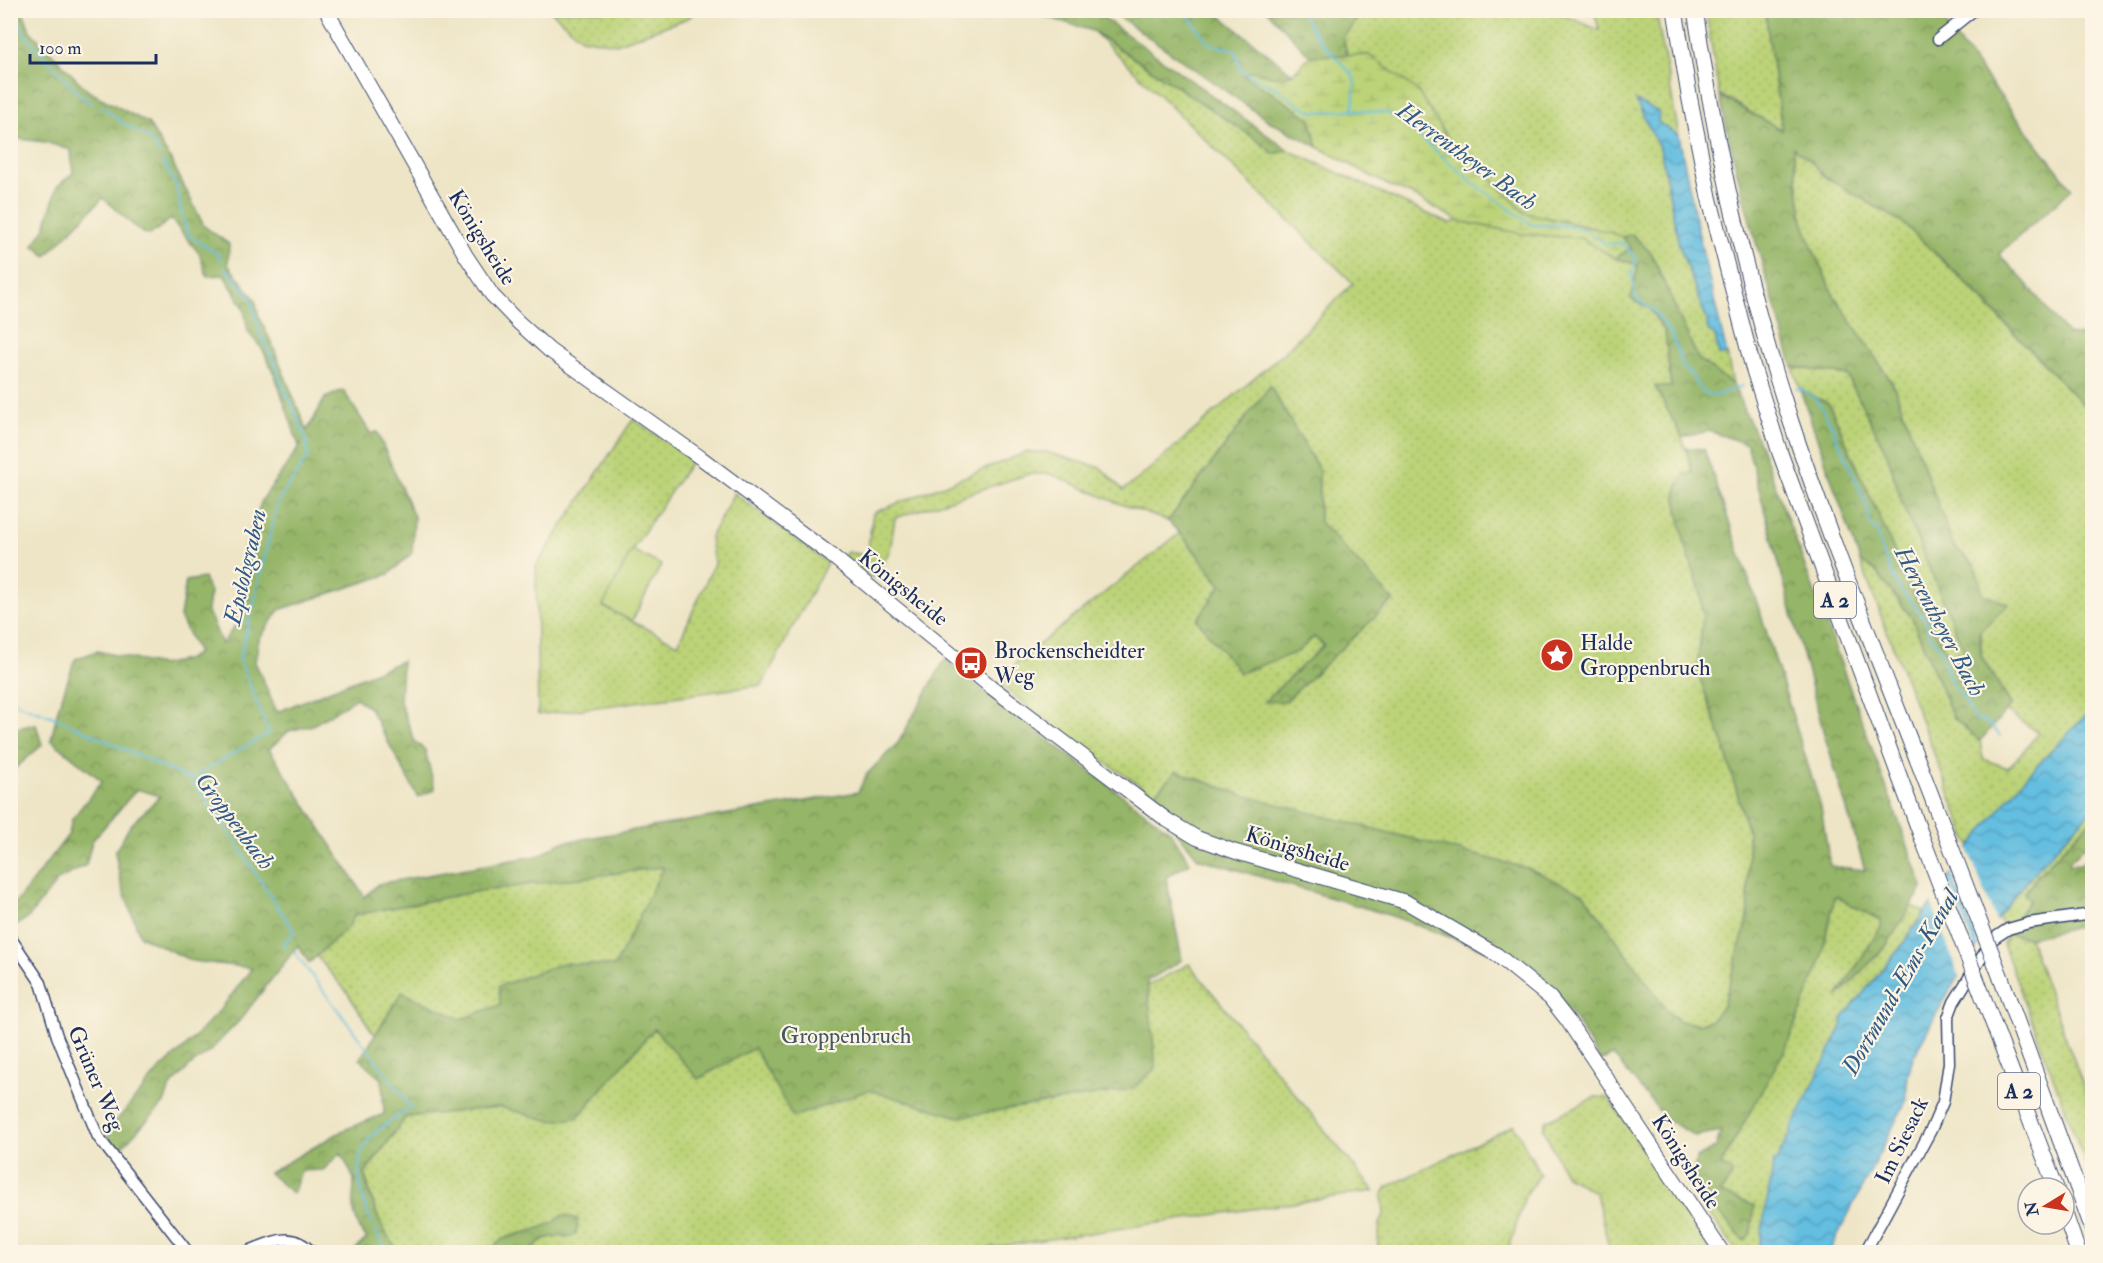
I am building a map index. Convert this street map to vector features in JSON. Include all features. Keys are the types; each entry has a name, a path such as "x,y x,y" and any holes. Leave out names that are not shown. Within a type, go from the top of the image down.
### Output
{"highway":[{"name":"A 2","path":"1675,10 1709,197 1752,364 1780,453 1921,835 2051,1176"},
{"name":"A 2","path":"1695,10 1707,88 1732,211 1790,419 1857,603 2001,978 2092,1227"},
{"path":"2073,1236 2078,1252"}],"main road":[{"name":"Königsheide","path":"326,10 466,256 492,295 518,322 558,356 701,458 831,555 990,686 1167,820 1197,838 1236,852 1406,902 1497,955 1531,980 1550,998 1568,1021 1722,1252"}],"street":[{"path":"1938,39 1974,10"},
{"name":"Im Siesack","path":"1864,1252 1931,1130 1943,1102 1949,1063 1948,1017 1954,1002 1993,939 2008,929 2029,923 2092,914"},
{"name":"Grüner Weg","path":"10,937 41,983 57,1036 98,1137 188,1252"},
{"path":"246,1252 280,1239 290,1238 312,1252"}],"green space":[{"path":"11,11 23,11 30,31 88,91 148,123 172,162 204,226 229,244 228,265 255,299 259,317 307,431 325,398 343,390 371,434 377,432 414,517 412,553 389,574 279,610 259,639 255,662 277,712 402,661 400,702 415,742 425,750 435,789 418,797 370,709 356,698 313,725 289,731 269,749 365,897 378,884 541,855 559,843 858,792 867,774 898,743 945,659 991,697 1170,831 1190,863 1166,877 1182,960 1147,981 1156,1068 1132,1089 959,1117 869,1090 793,1117 754,1048 698,1079 654,1029 577,1118 551,1121 500,1107 406,1117 364,1174 381,1225 400,1252 353,1252 367,1238 359,1229 353,1208 354,1179 341,1153 323,1170 301,1171 293,1194 269,1173 344,1130 384,1114 382,1080 360,1059 402,992 461,1019 500,1005 499,986 563,963 615,966 663,867 474,892 355,915 348,927 309,963 298,945 240,1020 170,1087 164,1103 117,1152 106,1133 159,1070 185,1047 220,1010 252,968 192,961 140,936 121,884 115,852 130,826 160,796 137,789 92,841 86,865 58,880 28,918 11,928 11,909 69,834 72,819 102,781 51,740 58,709 75,659 97,651 160,665 186,660 198,653 180,617 186,581 204,578 210,592 207,609 222,644 237,623 244,549 262,500 302,443 299,446 276,378 263,350 248,332 244,308 224,275 207,276 199,253 171,219 150,235 141,232 103,198 46,256 33,245 45,228 57,187 73,173 71,150 45,142 11,138"},
{"path":"551,11 696,11 688,18 616,44 581,38"},
{"path":"1034,11 1094,11 1288,150 1274,154 1253,137 1093,31"},
{"path":"1111,11 1214,11 1293,74 1284,79 1251,71 1244,75 1310,118 1318,147 1269,121"},
{"path":"1267,11 1364,11 1343,37 1347,55 1310,56"},
{"path":"1364,11 1554,11 1599,30 1594,11 1656,11 1679,136 1657,122 1659,112 1637,102 1661,151 1679,245 1707,320 1708,330 1715,336 1719,354 1727,354 1733,385 1698,359 1651,253 1632,235 1622,237 1525,213 1488,175 1455,150 1416,90 1369,55 1347,55 1343,37"},
{"path":"1706,11 1765,11 1782,131 1719,94"},
{"path":"1765,11 1938,11 1952,33 2072,189 1999,254 2067,334 2092,337 2092,414 1968,284 1902,222 1825,177 1810,160 1793,147 1802,219 1833,294 1893,384 1953,545 1975,566 1983,594 2009,604 1980,631 1981,656 2011,705 1980,741 1953,717 1912,618 1876,572 1860,561 1800,389 1829,404 1914,595 1948,654 1965,653 1902,503 1888,456 1847,375 1793,367 1763,266 1735,164 1720,96 1782,130"},
{"path":"1093,31 1253,137 1274,154 1288,150 1448,223 1459,221 1524,234 1581,238 1615,258 1638,265 1650,309 1665,332 1671,388 1655,387 1682,437 1693,474 1685,474 1678,485 1676,498 1684,540 1700,591 1703,614 1697,670 1724,746 1748,832 1748,918 1723,1006 1712,1020 1698,1024 1680,1021 1668,1012 1242,795 1177,771 1154,794 1090,753 1001,686 1017,662 1180,533 1221,585 1297,652 1314,637 1324,646 1265,702 1393,601 1319,521 1319,470 1270,386 1168,521 1115,502 1051,474 1028,474 895,518 890,551 873,578 844,556 847,552 867,555 873,513 1027,452 1046,452 1101,468 1123,490 1281,355 1353,283"},
{"path":"1369,55 1417,90 1455,150 1488,175 1525,213 1609,232 1622,237 1631,248 1615,258 1581,238 1524,234 1459,221 1318,147 1310,118 1244,75 1251,71 1284,77 1295,71 1310,56"},
{"path":"1793,146 1825,177 1902,222 1967,284 2092,414 2092,709 2029,774 1970,847 1860,561 1876,572 1912,618 1953,717 1980,741 1983,759 2008,768 2039,733 2006,711 2011,704 1981,656 1982,594 1975,566 1953,545 1893,384 1833,294 1814,252 1802,219"},
{"path":"1632,234 1651,253 1698,359 1733,385 1761,447 1923,887 1886,946 1837,997 1881,927 1880,920 1835,896 1820,963 1786,1048 1721,1164 1733,1173 1721,1193 1754,1206 1751,1233 1744,1241 1712,1205 1691,1176 1697,1158 1716,1147 1721,1131 1695,1136 1666,1119 1613,1055 1600,1061 1574,1017 1533,973 1500,955 1392,916 1198,858 1167,820 1154,794 1176,771 1242,795 1530,869 1584,894 1668,1012 1680,1021 1698,1024 1712,1020 1723,1006 1748,918 1748,832 1724,746 1697,670 1703,614 1700,591 1684,540 1676,498 1678,485 1685,474 1693,473 1686,448 1704,449 1762,618 1821,807 1830,866 1865,870 1823,730 1747,444 1709,431 1682,437 1655,386 1671,387 1665,332 1650,309 1631,299 1638,265 1615,258 1631,248 1622,237"},
{"path":"1793,367 1847,375 1888,456 1902,503 1965,653 1948,654 1914,595 1829,404 1800,389"},
{"path":"1270,386 1319,470 1319,521 1393,600 1286,701 1264,702 1324,645 1314,637 1297,652 1240,673 1197,620 1221,585 1188,542 1168,521"},
{"path":"633,419 692,460 632,550 603,607 678,644 714,564 710,538 734,493 827,563 762,685 538,715 536,566"},
{"path":"632,550 661,565 632,621 603,606"},
{"path":"36,724 42,745 11,772 11,735 18,728"},
{"name":"Groppenbruch","path":"269,749 367,912 741,834 1124,984 1149,985 1189,964 1374,1191 961,1252 528,1252 533,1250 522,1233 503,1239 488,1252 400,1252 382,1225 365,1174 406,1117 442,1113 388,1045 372,1031 347,992 306,944"},
{"path":"2092,810 2092,819 2038,875 2024,894 2030,898 2007,934 1998,916 2035,870"},
{"path":"2092,819 2092,839 2070,861 2070,865 2080,864 2092,857 2092,924 2029,938 2007,934 2030,899 2024,894 2038,875"},
{"path":"1835,895 1880,920 1881,927 1839,995 1886,946 1911,905 1924,912 1900,948 1842,1019 1843,1024 1777,1160 1758,1252 1737,1252 1686,1182 1691,1176 1712,1205 1744,1240 1720,1193 1721,1165 1820,963"},
{"path":"2007,934 2029,938 2092,1109 2092,1181 2003,944"},
{"path":"1595,1097 1609,1098 1711,1252 1610,1252 1596,1193 1566,1176 1543,1129 1546,1121"},
{"path":"1514,1125 1540,1174 1525,1196 1508,1252 1377,1252 1380,1224 1384,1214 1382,1195 1387,1187"},
{"path":"563,1215 578,1219 576,1235 547,1238 527,1252 488,1252 503,1239 553,1223"}],"water":[{"path":"1636,101 1659,112 1658,122 1679,136 1700,241 1727,354 1719,355 1715,336 1708,330 1707,320 1679,245 1661,151"},
{"name":"Dortmund-Ems-Kanal","path":"2092,709 2092,810 2046,859 2004,910 1948,993 1913,1059 1908,1078 1907,1099 1829,1252 1758,1252 1774,1161 1792,1130 1843,1024 1842,1019 1900,948 1970,847 1998,811 2029,774"}],"pier":[{"path":"1967,846 1997,924 1980,948 1950,870"},
{"path":"1946,875 1977,954 1960,979 1930,899"}],"waterway":[{"name":"Epslohgraben","path":"13,10 25,35 76,91 91,104"},
{"name":"Herrentheyer Bach","path":"1184,10 1209,44 1236,50 1240,70 1278,89 1298,104 1314,112 1353,110 1387,113 1401,121 1471,181 1532,225 1561,225 1587,231 1605,244 1622,243 1636,259 1632,274 1636,299 1654,311 1672,335 1683,367 1694,378 1696,384 1703,391 1714,396 1742,386"},
{"path":"1300,10 1317,37 1353,76 1355,83 1353,110"},
{"name":"Epslohgraben","path":"101,106 124,124 149,138 160,155"},
{"name":"Epslohgraben","path":"163,161 177,187 182,216 189,236 217,253 221,260"},
{"name":"Epslohgraben","path":"191,780 269,733 240,658 278,502 308,456 306,439 280,381 275,363 261,336 250,296 225,268"},
{"name":"Herrentheyer Bach","path":"1796,389 1802,389 1816,399 1833,427 1868,509 1869,522 1876,530 1884,556 1899,588 1924,618 1930,635 1942,651 1954,688 1961,694 1975,719 1989,723 2000,736"},
{"name":"Groppenbach","path":"10,701 59,719 191,780 228,831 295,933 284,942 283,945 287,947"},
{"name":"Groppenbach","path":"294,952 411,1107 373,1135 364,1147 360,1161 359,1177 366,1209 387,1252"}],"place":[{"name":"Halde Groppenbruch","path":"1557,655"},
{"name":"Brockenscheidter Weg","path":"971,663"}]}
